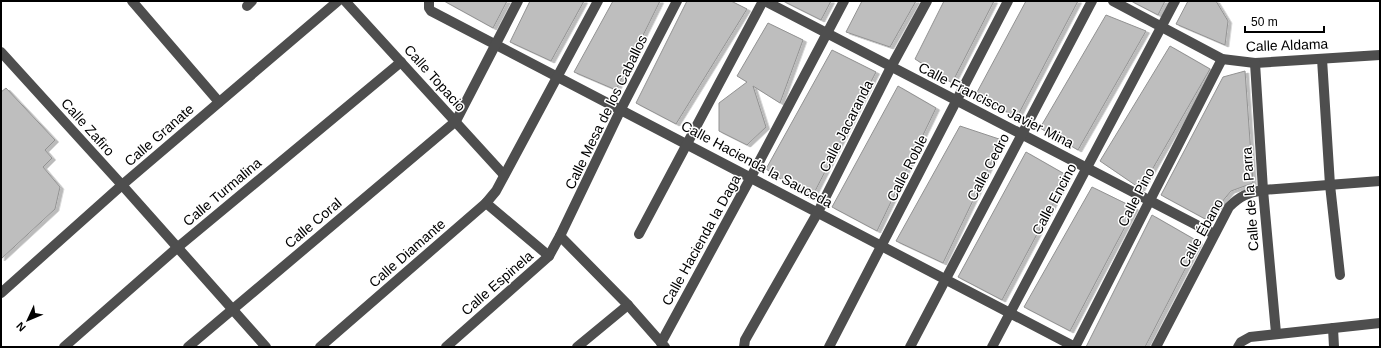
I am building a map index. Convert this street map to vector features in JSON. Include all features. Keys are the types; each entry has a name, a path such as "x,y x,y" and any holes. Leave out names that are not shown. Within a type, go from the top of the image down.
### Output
{"street":[{"path":"132,1 219,102"},
{"name":"Calle Granate","path":"1,293 122,185 338,1"},
{"name":"Calle Topacio","path":"346,1 504,175"},
{"path":"456,122 518,1"},
{"name":"Calle Diamante","path":"320,347 486,203 496,191 598,1"},
{"name":"Calle Mesa de los Caballos","path":"560,236 621,109 677,1"},
{"path":"639,234 686,143 764,1"},
{"name":"Calle Francisco Javier Mina","path":"764,1 1214,234"},
{"name":"Calle Hacienda la Daga","path":"663,345 844,1"},
{"name":"Calle Jacaranda","path":"744,347 745,340 818,212 891,67 927,1"},
{"name":"Calle Roble","path":"829,347 1008,1"},
{"name":"Calle Cedro","path":"910,347 1092,1"},
{"name":"Calle Aldama","path":"1113,1 1222,59 1255,63 1380,55"},
{"name":"Calle Encino","path":"992,347 1175,1"},
{"name":"Calle Hacienda la Sauceda","path":"429,2 429,8 432,11 1075,347"},
{"name":"Calle Zafiro","path":"2,57 122,185 266,347"},
{"name":"Calle Pino","path":"1075,347 1222,59"},
{"path":"1322,59 1330,185 1340,275"},
{"name":"Calle Turmalina","path":"64,347 178,247 402,62"},
{"name":"Calle de la Parra","path":"1255,63 1263,190 1276,333"},
{"name":"Calle Coral","path":"188,347 456,122"},
{"name":"Calle Ébano","path":"1156,347 1228,207 1233,202 1247,194 1263,190 1380,181"},
{"path":"486,203 549,256"},
{"path":"560,236 628,305 663,345"},
{"name":"Calle Espinela","path":"446,347 549,256 560,236"},
{"path":"577,347 628,305"},
{"path":"1238,347 1241,342 1250,337 1380,323"},
{"path":"1333,328 1334,347"}],"building":[{"path":"444,1 507,1 493,28"},
{"path":"530,1 584,1 551,61 510,42"},
{"path":"613,1 660,1 616,90 574,72"},
{"path":"687,1 731,1 747,9 676,124 636,103"},
{"path":"783,1 831,1 821,20"},
{"path":"862,1 916,1 890,47 846,32"},
{"path":"944,1 994,1 952,83 915,59"},
{"path":"1026,1 1078,1 1017,117 975,96"},
{"path":"1131,1 1165,1 1158,15"},
{"path":"1188,1 1216,1 1228,21 1225,45 1176,24"},
{"path":"1106,15 1146,31 1078,150 1040,128"},
{"path":"768,23 803,40 780,103 753,86 766,127 747,145 719,131 719,103 747,82 737,76"},
{"path":"1170,46 1210,69 1141,189 1100,161"},
{"path":"832,50 876,72 811,199 766,169"},
{"path":"1245,71 1253,183 1231,191 1207,220 1161,195 1223,77"},
{"path":"898,86 936,108 877,231 832,207"},
{"path":"6,88 55,140 45,150 52,158 43,167 60,187 55,209 1,259 1,92"},
{"path":"960,126 1002,140 943,263 896,241"},
{"path":"1026,152 1068,176 1002,300 958,277"},
{"path":"1092,187 1135,208 1070,331 1024,307"},
{"path":"1152,215 1199,242 1145,347 1086,347"}]}
